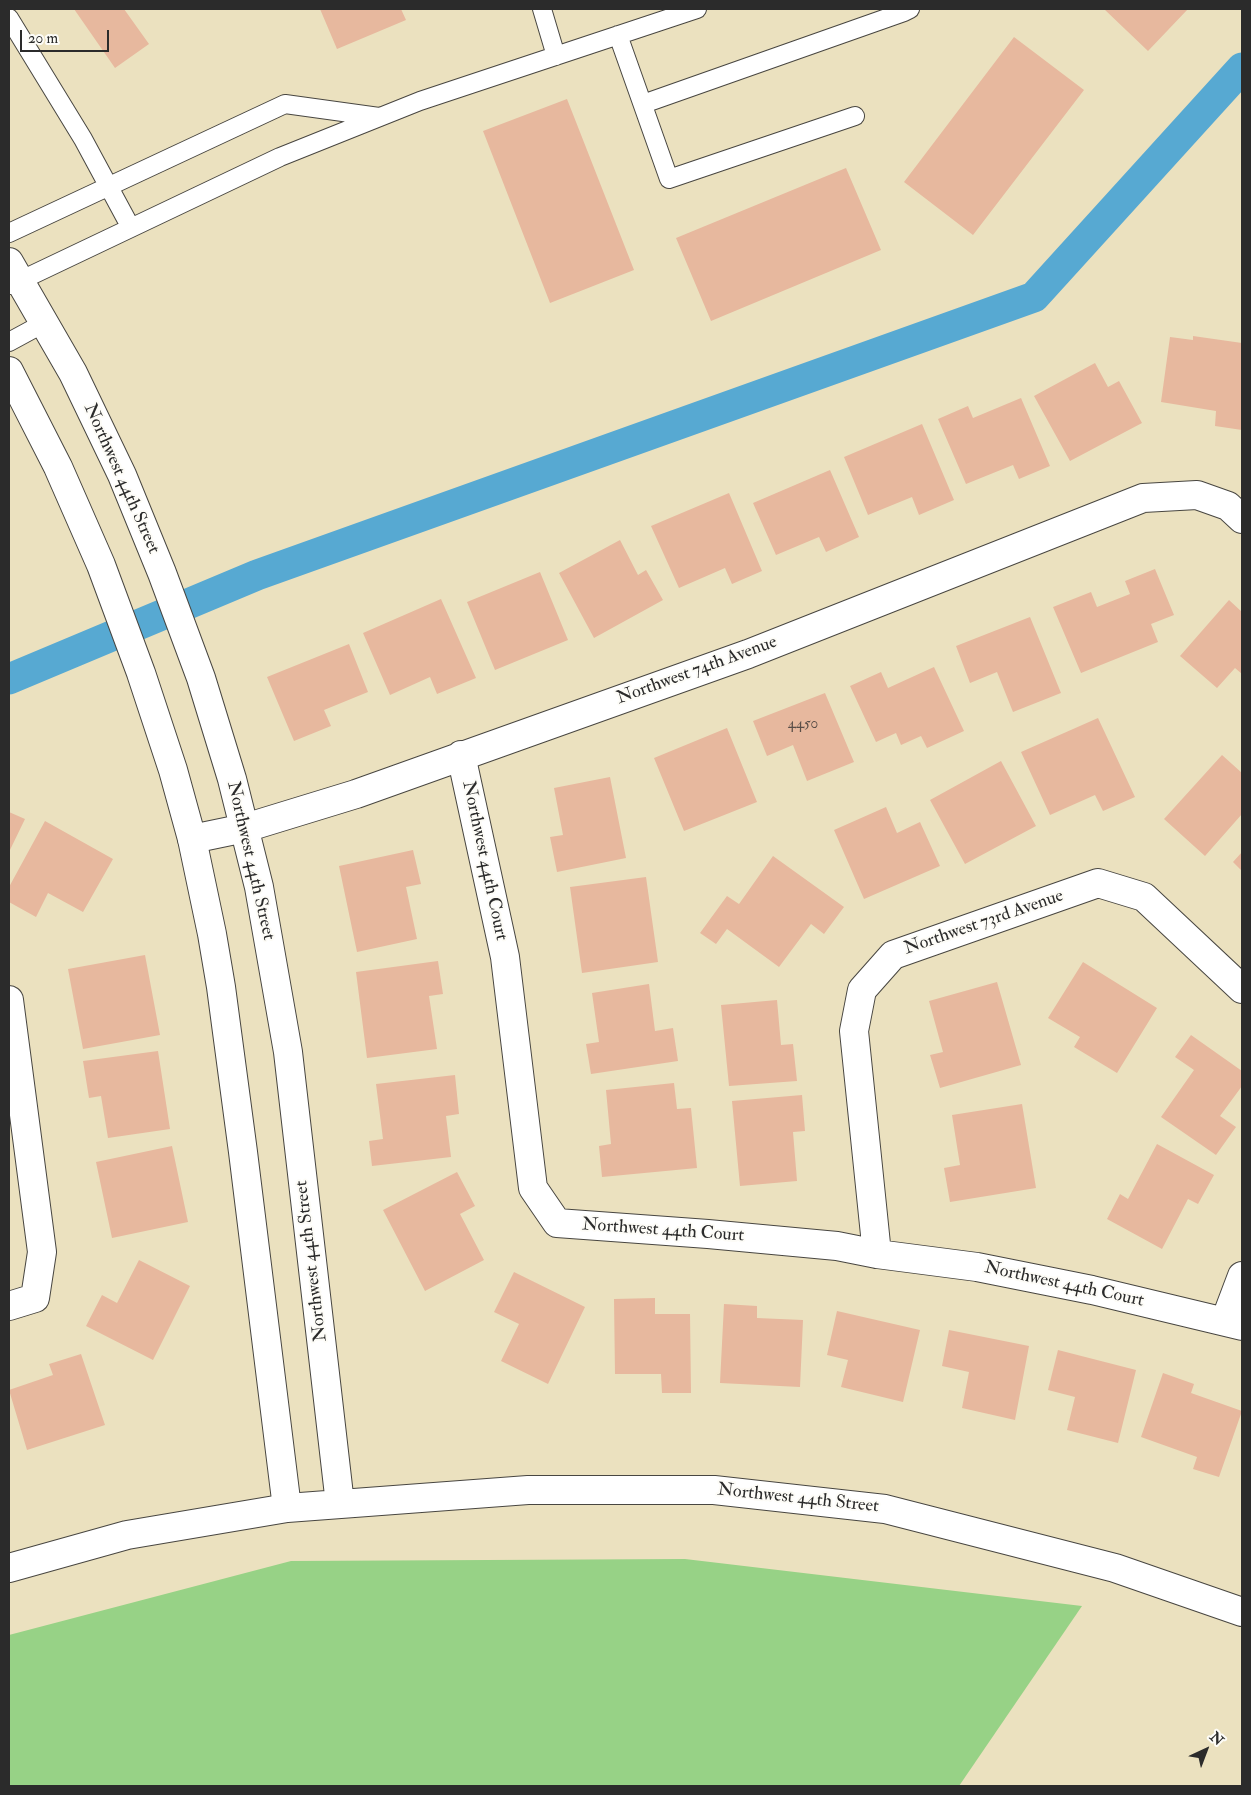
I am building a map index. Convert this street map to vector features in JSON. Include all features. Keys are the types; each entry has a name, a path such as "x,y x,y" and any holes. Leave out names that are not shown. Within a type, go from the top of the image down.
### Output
{"street":[{"name":"Northwest 44th Street","path":"12,277 44,323 73,373 122,475 162,573 201,678 232,779 259,886 288,1052 340,1504"},
{"path":"9,371 58,467 101,564 144,682 173,770 192,839 221,987 246,1171 287,1508"},
{"name":"Northwest 74th Avenue","path":"192,839 245,828 356,794 748,654 1143,498 1197,495 1228,506 1242,519"},
{"name":"Northwest 44th Court","path":"461,755 505,957 533,1188 558,1223 837,1246 877,1254 977,1267 1092,1290 1234,1323"},
{"name":"Northwest 73rd Avenue","path":"877,1254 854,1031 862,990 893,955 1098,883 1144,898 1242,989"},
{"path":"9,1000 42,1252 35,1298 9,1306"},
{"path":"1234,1323 1242,1276"},
{"name":"Northwest 44th Street","path":"9,1568 128,1534 287,1508 528,1490 714,1490 884,1509 1115,1568 1242,1612"}],"lane":[{"path":"542,9 556,56"},
{"path":"12,277 131,228 280,157 420,101 697,9"},
{"path":"643,104 910,9"},
{"path":"9,18 83,139 131,228"},
{"path":"618,35 669,179 855,116"},
{"path":"9,233 285,104 380,117"},
{"path":"9,342 44,323"}],"green space":[{"path":"685,1559 1082,1606 959,1786 9,1786 9,1635 291,1561"}],"building":[{"path":"74,9 124,9 149,44 115,68"},
{"path":"320,9 401,9 406,20 337,49"},
{"path":"1104,9 1188,9 1148,51"},
{"path":"1014,37 1084,90 973,235 904,182"},
{"path":"567,99 634,270 550,303 483,131"},
{"path":"846,168 881,250 711,321 676,238"},
{"path":"1193,336 1242,343 1242,430 1215,426 1216,411 1161,402 1170,337 1193,340"},
{"path":"1095,363 1108,387 1119,381 1142,423 1070,461 1034,396"},
{"path":"1021,398 1050,466 1019,479 1013,465 966,484 938,419 968,406 973,418"},
{"path":"922,424 954,500 919,515 912,497 868,515 844,457"},
{"path":"830,470 859,537 826,552 819,537 776,555 753,503"},
{"path":"729,493 762,571 732,584 725,568 679,588 651,526"},
{"path":"620,540 638,575 646,570 663,600 594,638 559,573"},
{"path":"1155,569 1174,615 1151,624 1158,642 1081,673 1053,607 1091,592 1097,607 1130,594 1125,581"},
{"path":"540,572 568,640 495,670 467,602"},
{"path":"441,599 476,678 437,694 430,677 390,695 363,633"},
{"path":"1229,600 1242,612 1242,674 1235,668 1217,688 1180,656"},
{"path":"1030,617 1061,693 1013,712 997,672 970,683 956,646"},
{"path":"349,644 368,692 324,710 331,726 294,741 267,677"},
{"path":"934,667 964,731 927,748 921,736 901,745 896,733 876,742 850,686 881,672 888,688"},
{"path":"825,693 854,762 807,781 793,745 767,756 753,721"},
{"path":"1098,718 1135,797 1103,811 1095,795 1050,815 1021,752"},
{"path":"727,728 757,802 684,831 654,758"},
{"path":"1222,755 1242,773 1242,814 1205,856 1164,819"},
{"path":"1001,761 1036,826 965,864 930,800"},
{"path":"610,777 626,858 557,872 550,837 563,835 554,788"},
{"path":"886,807 897,833 920,822 940,866 864,899 834,830"},
{"path":"9,812 25,819 9,852"},
{"path":"45,821 113,859 83,912 48,893 36,917 9,902 9,887"},
{"path":"413,850 421,884 406,887 417,939 357,952 339,866"},
{"path":"1242,852 1242,871 1233,862"},
{"path":"773,856 844,907 824,934 811,924 779,967 727,929 716,944 700,933 727,896 739,904"},
{"path":"646,877 658,962 582,973 570,887"},
{"path":"145,955 160,1035 83,1049 68,969"},
{"path":"438,961 443,994 429,996 437,1049 367,1058 356,972"},
{"path":"1083,962 1157,1008 1117,1073 1074,1047 1080,1037 1048,1018"},
{"path":"997,982 1021,1065 940,1088 930,1055 943,1052 929,1001"},
{"path":"649,984 655,1031 673,1028 678,1061 591,1074 586,1044 599,1042 592,993"},
{"path":"777,1000 781,1045 793,1044 797,1081 729,1086 721,1005"},
{"path":"1191,1035 1242,1071 1242,1086 1220,1116 1236,1127 1216,1155 1161,1117 1194,1070 1175,1057"},
{"path":"158,1051 170,1129 108,1138 101,1096 89,1098 83,1061"},
{"path":"455,1075 459,1114 446,1116 451,1157 372,1166 369,1141 383,1139 376,1084"},
{"path":"674,1083 677,1109 691,1108 697,1168 602,1177 599,1146 611,1144 606,1090"},
{"path":"802,1095 805,1131 793,1132 797,1181 740,1186 732,1101"},
{"path":"1022,1104 1036,1188 950,1202 944,1168 960,1165 952,1115"},
{"path":"1157,1144 1214,1175 1198,1204 1188,1199 1162,1249 1107,1219 1120,1194 1128,1199"},
{"path":"172,1146 188,1222 112,1238 96,1162"},
{"path":"457,1172 475,1206 460,1214 484,1260 425,1291 383,1210"},
{"path":"139,1260 190,1286 153,1360 86,1326 102,1295 117,1303"},
{"path":"514,1272 585,1307 548,1384 501,1361 519,1324 494,1312"},
{"path":"655,1298 655,1314 690,1314 691,1393 662,1393 661,1374 615,1374 614,1299"},
{"path":"724,1304 757,1306 757,1318 803,1320 800,1387 720,1383"},
{"path":"837,1311 920,1330 903,1402 841,1387 848,1360 827,1355"},
{"path":"949,1330 1029,1346 1015,1420 962,1408 969,1372 942,1366"},
{"path":"1058,1350 1136,1370 1118,1443 1067,1430 1075,1397 1048,1390"},
{"path":"81,1354 105,1425 27,1450 9,1390 53,1375 49,1364"},
{"path":"1163,1373 1194,1384 1191,1393 1242,1411 1219,1477 1193,1469 1197,1457 1141,1437"}],"waterway":[{"path":"9,679 257,575 1034,297 1242,68"}]}
